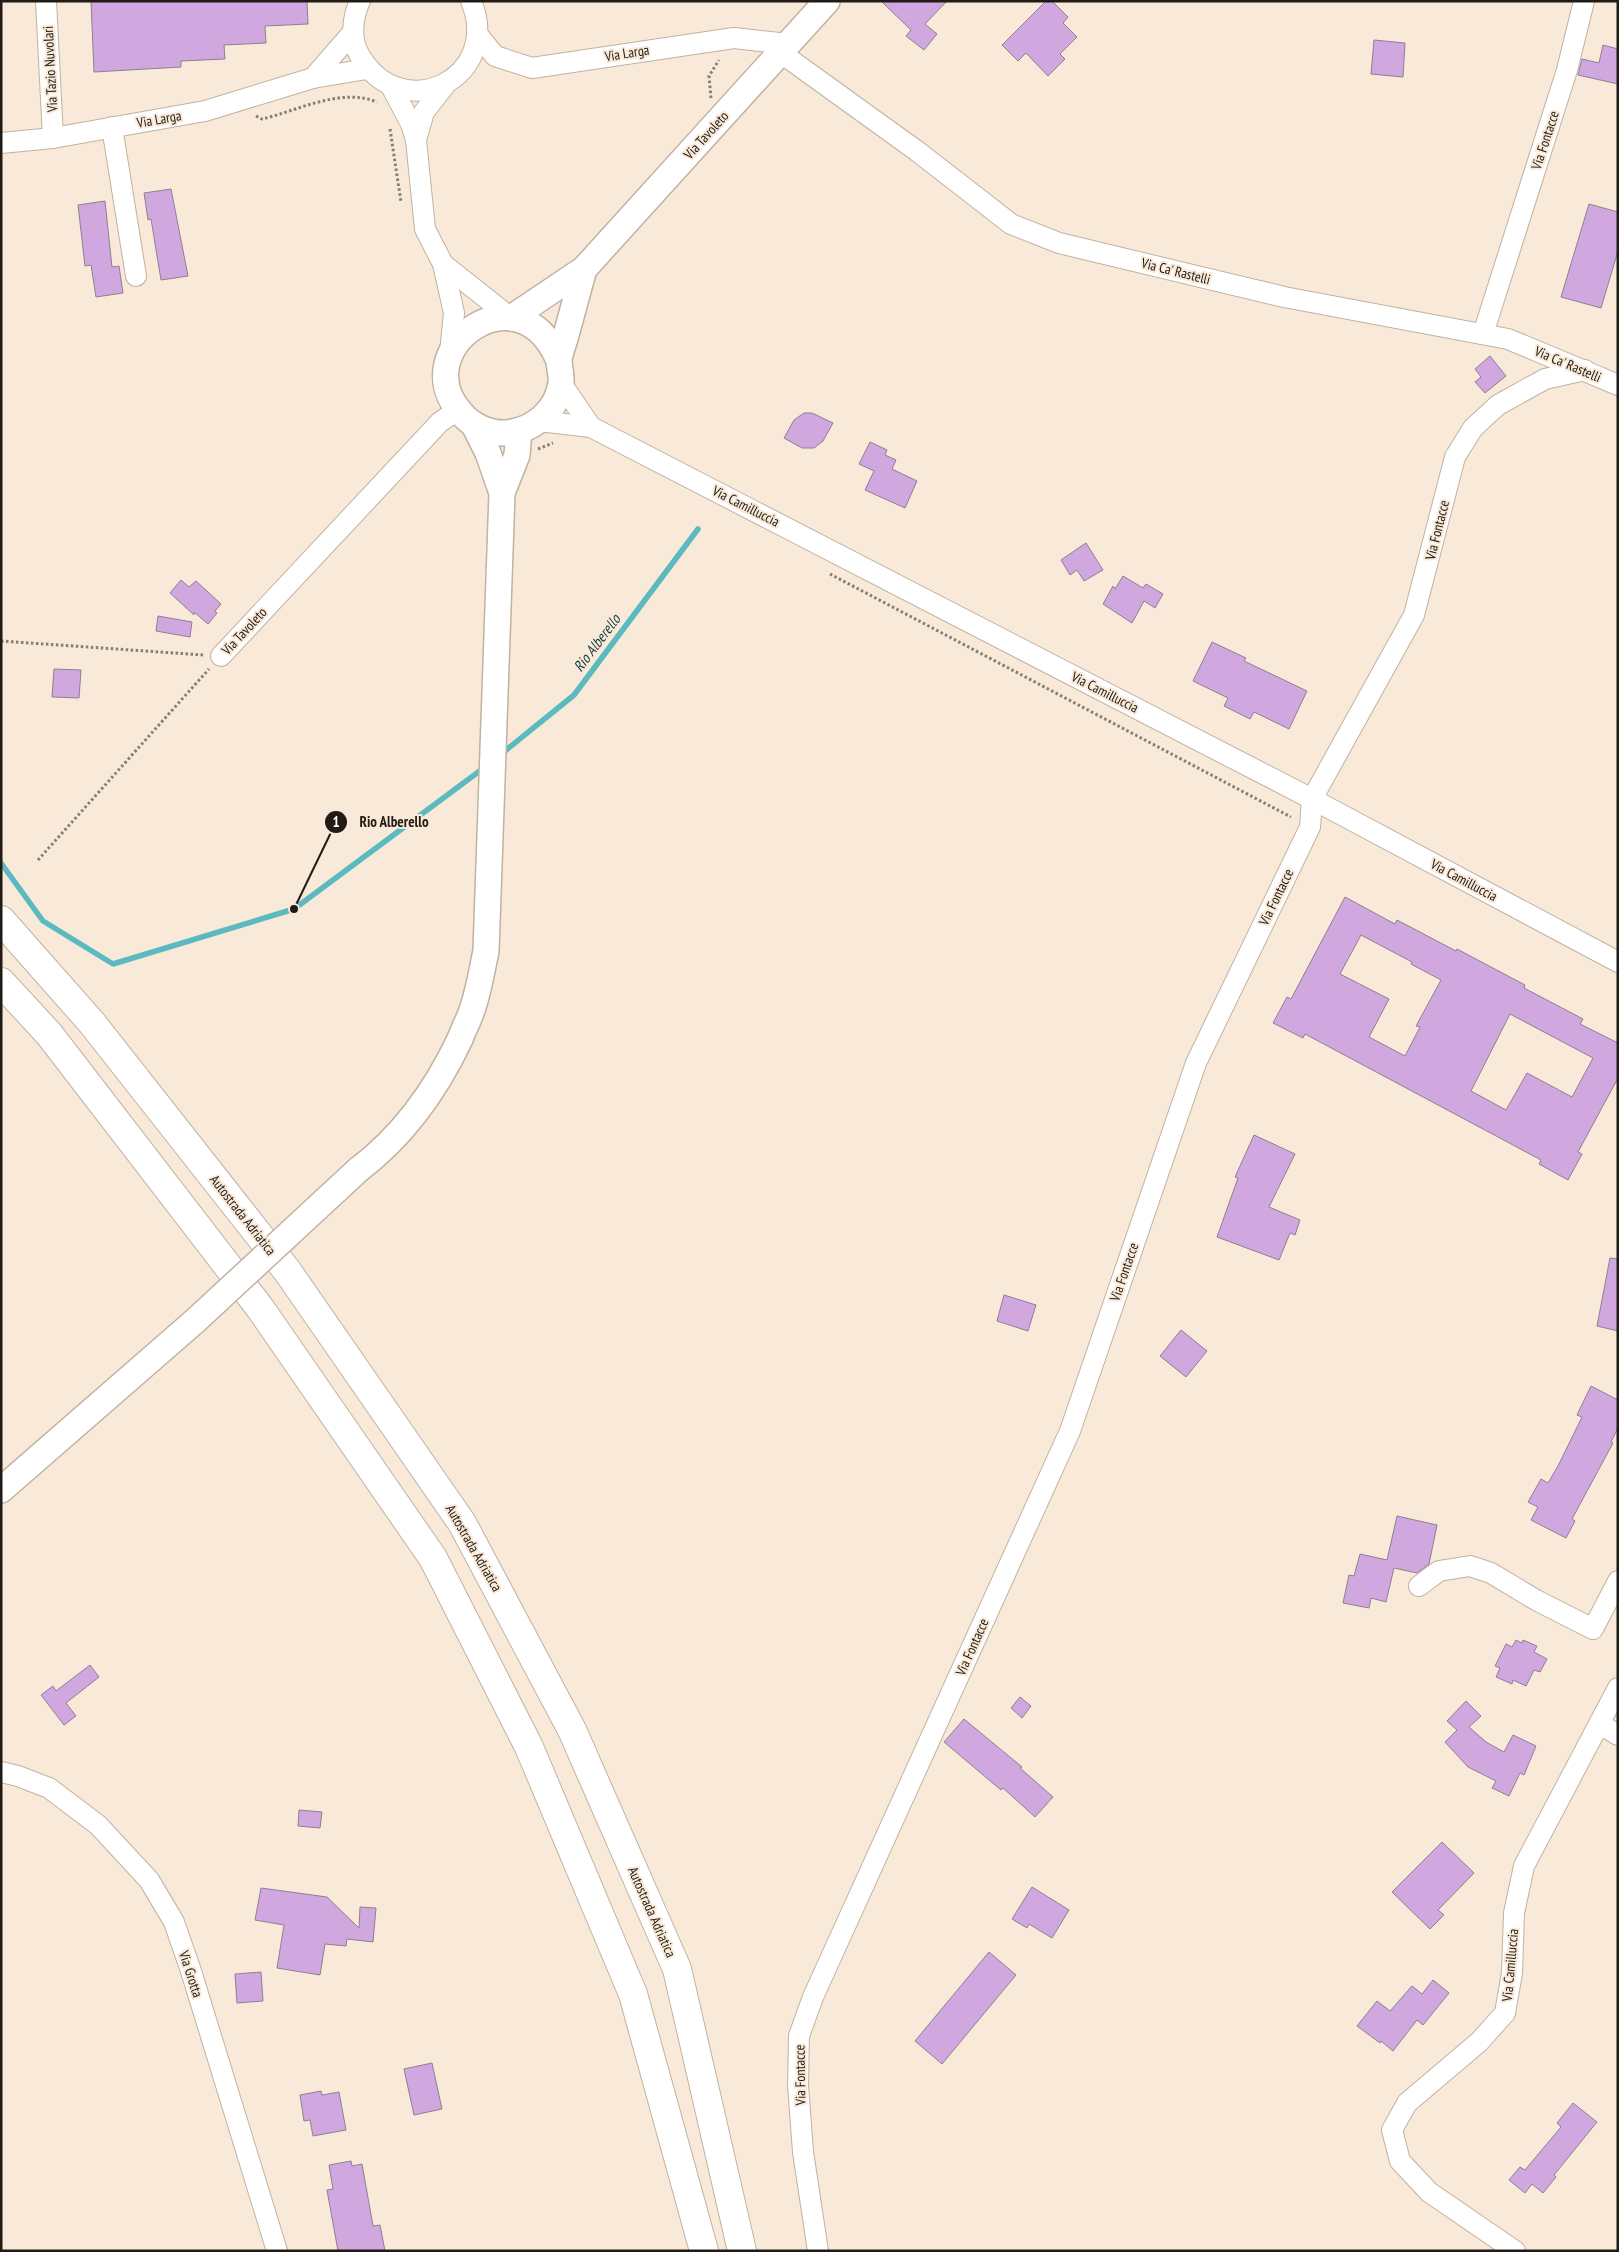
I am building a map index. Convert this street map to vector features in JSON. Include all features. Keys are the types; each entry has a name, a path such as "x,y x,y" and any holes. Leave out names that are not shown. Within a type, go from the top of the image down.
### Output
{"highway":[{"name":"Autostrada Adriatica","path":"1,920 92,1024 288,1272 462,1523 572,1730 677,1969 742,2251"},
{"path":"1,982 49,1034 260,1308 433,1558 529,1747 633,1994 704,2251"}],"main road":[{"name":"Via Tavoleto","path":"512,318 584,268 827,1"},
{"name":"Via Tavoleto","path":"560,372 584,268"},
{"path":"1,1490 195,1321 358,1170 377,1155 401,1130 433,1090 450,1060 473,1009 486,951 502,493 525,436 549,410 557,397 560,372 553,345 542,332 528,323 512,318 494,318 477,324 461,336 450,353 446,372 448,392 488,453 502,493"},
{"path":"466,417 488,431 525,436"}],"street":[{"name":"Via Tazio Nuvolari","path":"46,1 53,138"},
{"path":"360,1 356,10 353,32 357,51 367,69 378,79 404,91 425,91 445,84"},
{"path":"416,140 424,112 445,84 461,72 473,55 478,35 477,14 471,1"},
{"name":"Via Fontacce","path":"1484,334 1567,70 1584,1"},
{"path":"313,78 353,32"},
{"name":"Via Larga","path":"478,35 495,56 532,68 734,38 785,48"},
{"name":"Via Ca' Rastelli","path":"785,48 1011,224 1059,243 1284,297 1508,339 1618,385"},
{"name":"Via Larga","path":"1,143 53,138 205,112 313,78 367,69"},
{"path":"391,86 411,124 416,140 425,229 444,264 454,313 450,353"},
{"path":"112,128 136,276"},
{"path":"444,264 512,318"},
{"name":"Via Fontacce","path":"818,2251 803,2152 798,2085 799,2036 813,1997 1070,1431 1196,1063 1310,827 1312,799 1414,615 1455,457 1473,428 1498,404 1545,379 1584,370"},
{"name":"Via Camilluccia","path":"560,372 591,426 1312,799 1618,962"},
{"name":"Via Tavoleto","path":"221,656 440,422 466,417"},
{"name":"Via Camilluccia","path":"525,436 591,426"},
{"path":"1419,1586 1439,1571 1470,1566 1492,1573 1536,1600 1593,1629 1618,1581"},
{"name":"Via Camilluccia","path":"1515,2251 1429,2192 1400,2161 1392,2130 1407,2103 1479,2042 1506,2013 1512,1974 1514,1913 1524,1866 1618,1688"},
{"path":"1600,1724 1618,1736"},
{"name":"Via Grotta","path":"1,1772 18,1776 49,1788 98,1825 149,1880 174,1922 191,1971 277,2251"}],"path":[{"path":"234,102 262,119 340,98 366,97 380,103"},
{"path":"390,128 403,209"},
{"path":"525,436 555,442"},
{"path":"825,572 1310,827"},
{"path":"1,642 221,656"},
{"name":"Via Tavoleto","path":"38,860 221,656"}],"building":[{"path":"91,1 307,1 308,24 265,26 266,43 224,45 225,59 181,61 181,67 94,72"},
{"path":"881,1 947,1 925,24 937,34 924,50 906,36 911,30"},
{"path":"1046,1 1052,1 1068,17 1063,23 1077,37 1060,54 1065,59 1048,76 1026,53 1018,61 1002,45"},
{"path":"1374,40 1405,43 1403,77 1371,74"},
{"path":"1603,45 1618,49 1618,84 1578,75 1582,59 1599,63"},
{"path":"171,189 188,276 161,280 151,219 148,220 144,193"},
{"path":"105,201 112,267 119,266 123,293 96,297 91,265 85,266 78,205"},
{"path":"1589,204 1618,212 1618,251 1601,308 1561,297"},
{"path":"1490,356 1506,376 1485,393 1475,382 1481,377 1475,369"},
{"path":"804,413 812,413 833,423 823,441 814,448 802,448 784,438 794,420"},
{"path":"870,442 887,450 885,455 896,460 892,469 917,481 905,508 865,490 874,471 859,464"},
{"path":"1086,543 1103,570 1084,581 1077,570 1070,575 1061,560"},
{"path":"1123,576 1143,588 1146,584 1163,594 1155,608 1144,601 1132,623 1103,604 1113,586 1115,589"},
{"path":"181,580 189,587 196,581 221,604 215,611 217,613 208,624 194,612 194,615 170,593"},
{"path":"158,616 192,622 190,637 156,631"},
{"path":"1212,642 1246,658 1244,661 1307,691 1289,729 1254,712 1250,719 1224,706 1228,698 1193,681"},
{"path":"54,669 81,670 79,698 52,697"},
{"path":"1345,897 1395,924 1397,920 1456,951 1457,949 1525,985 1524,988 1583,1019 1580,1024 1618,1043 1618,1078 1578,1152 1582,1154 1568,1180 1539,1164 1541,1160 1305,1034 1303,1038 1273,1023 1287,997 1291,999","holes":["1361,935 1441,980 1416,1026 1420,1027 1405,1056 1369,1037 1389,999 1340,974","1510,1014 1593,1058 1572,1097 1527,1073 1506,1110 1471,1091"]},
{"path":"1254,1135 1295,1154 1269,1207 1300,1220 1295,1235 1290,1233 1279,1260 1217,1237 1238,1178 1235,1177"},
{"path":"1610,1258 1618,1259 1618,1331 1597,1326"},
{"path":"1004,1295 1036,1305 1028,1331 997,1321"},
{"path":"1181,1330 1207,1351 1186,1377 1160,1356"},
{"path":"1591,1386 1618,1400 1618,1428 1611,1442 1613,1443 1572,1519 1575,1521 1566,1538 1531,1520 1538,1507 1528,1502 1541,1479 1548,1483 1558,1466 1582,1417 1577,1415"},
{"path":"1397,1516 1437,1525 1429,1564 1417,1573 1394,1568 1386,1602 1371,1598 1369,1608 1343,1603 1349,1575 1354,1576 1360,1554 1387,1560"},
{"path":"1516,1640 1522,1643 1523,1640 1537,1646 1534,1652 1547,1659 1540,1672 1534,1670 1526,1686 1513,1680 1512,1684 1496,1677 1500,1668 1495,1666 1506,1644 1512,1647"},
{"path":"90,1665 99,1677 66,1703 76,1716 64,1725 41,1695 53,1686 56,1691"},
{"path":"1020,1697 1031,1706 1022,1718 1011,1708"},
{"path":"1466,1701 1481,1716 1469,1727 1486,1742 1504,1752 1513,1735 1536,1746 1524,1775 1520,1773 1509,1796 1492,1788 1496,1781 1468,1767 1445,1742 1457,1730 1447,1721"},
{"path":"964,1719 1022,1767 1020,1768 1053,1797 1035,1817 1003,1788 1001,1790 944,1742"},
{"path":"299,1810 322,1812 320,1828 298,1826"},
{"path":"1442,1842 1474,1873 1438,1910 1444,1915 1430,1929 1392,1892"},
{"path":"1032,1887 1069,1910 1052,1938 1029,1924 1027,1928 1012,1919"},
{"path":"261,1888 327,1897 359,1928 360,1907 376,1908 373,1942 347,1939 346,1946 325,1944 320,1975 277,1968 284,1925 255,1920"},
{"path":"989,1952 1016,1975 942,2064 915,2041"},
{"path":"261,1972 263,2001 237,2003 235,1974"},
{"path":"1433,1980 1449,1993 1423,2025 1417,2020 1393,2051 1357,2026 1377,2001 1390,2011 1412,1986 1422,1994"},
{"path":"432,2063 442,2109 414,2115 404,2069"},
{"path":"321,2091 322,2095 339,2092 346,2130 313,2136 310,2120 304,2121 300,2095"},
{"path":"1573,2103 1597,2122 1554,2175 1556,2177 1543,2193 1532,2184 1525,2193 1509,2180 1520,2167 1525,2170 1561,2127 1557,2123"},
{"path":"351,2161 352,2166 362,2164 373,2226 380,2225 385,2251 338,2251 327,2190 333,2189 329,2165"}],"waterway":[{"name":"Rio Alberello","path":"500,755 574,695 698,529"},
{"name":"Rio Alberello","path":"1,863 43,921 113,964 294,909 485,767"}],"place":[{"name":"Rio Alberello","path":"294,909"}]}
